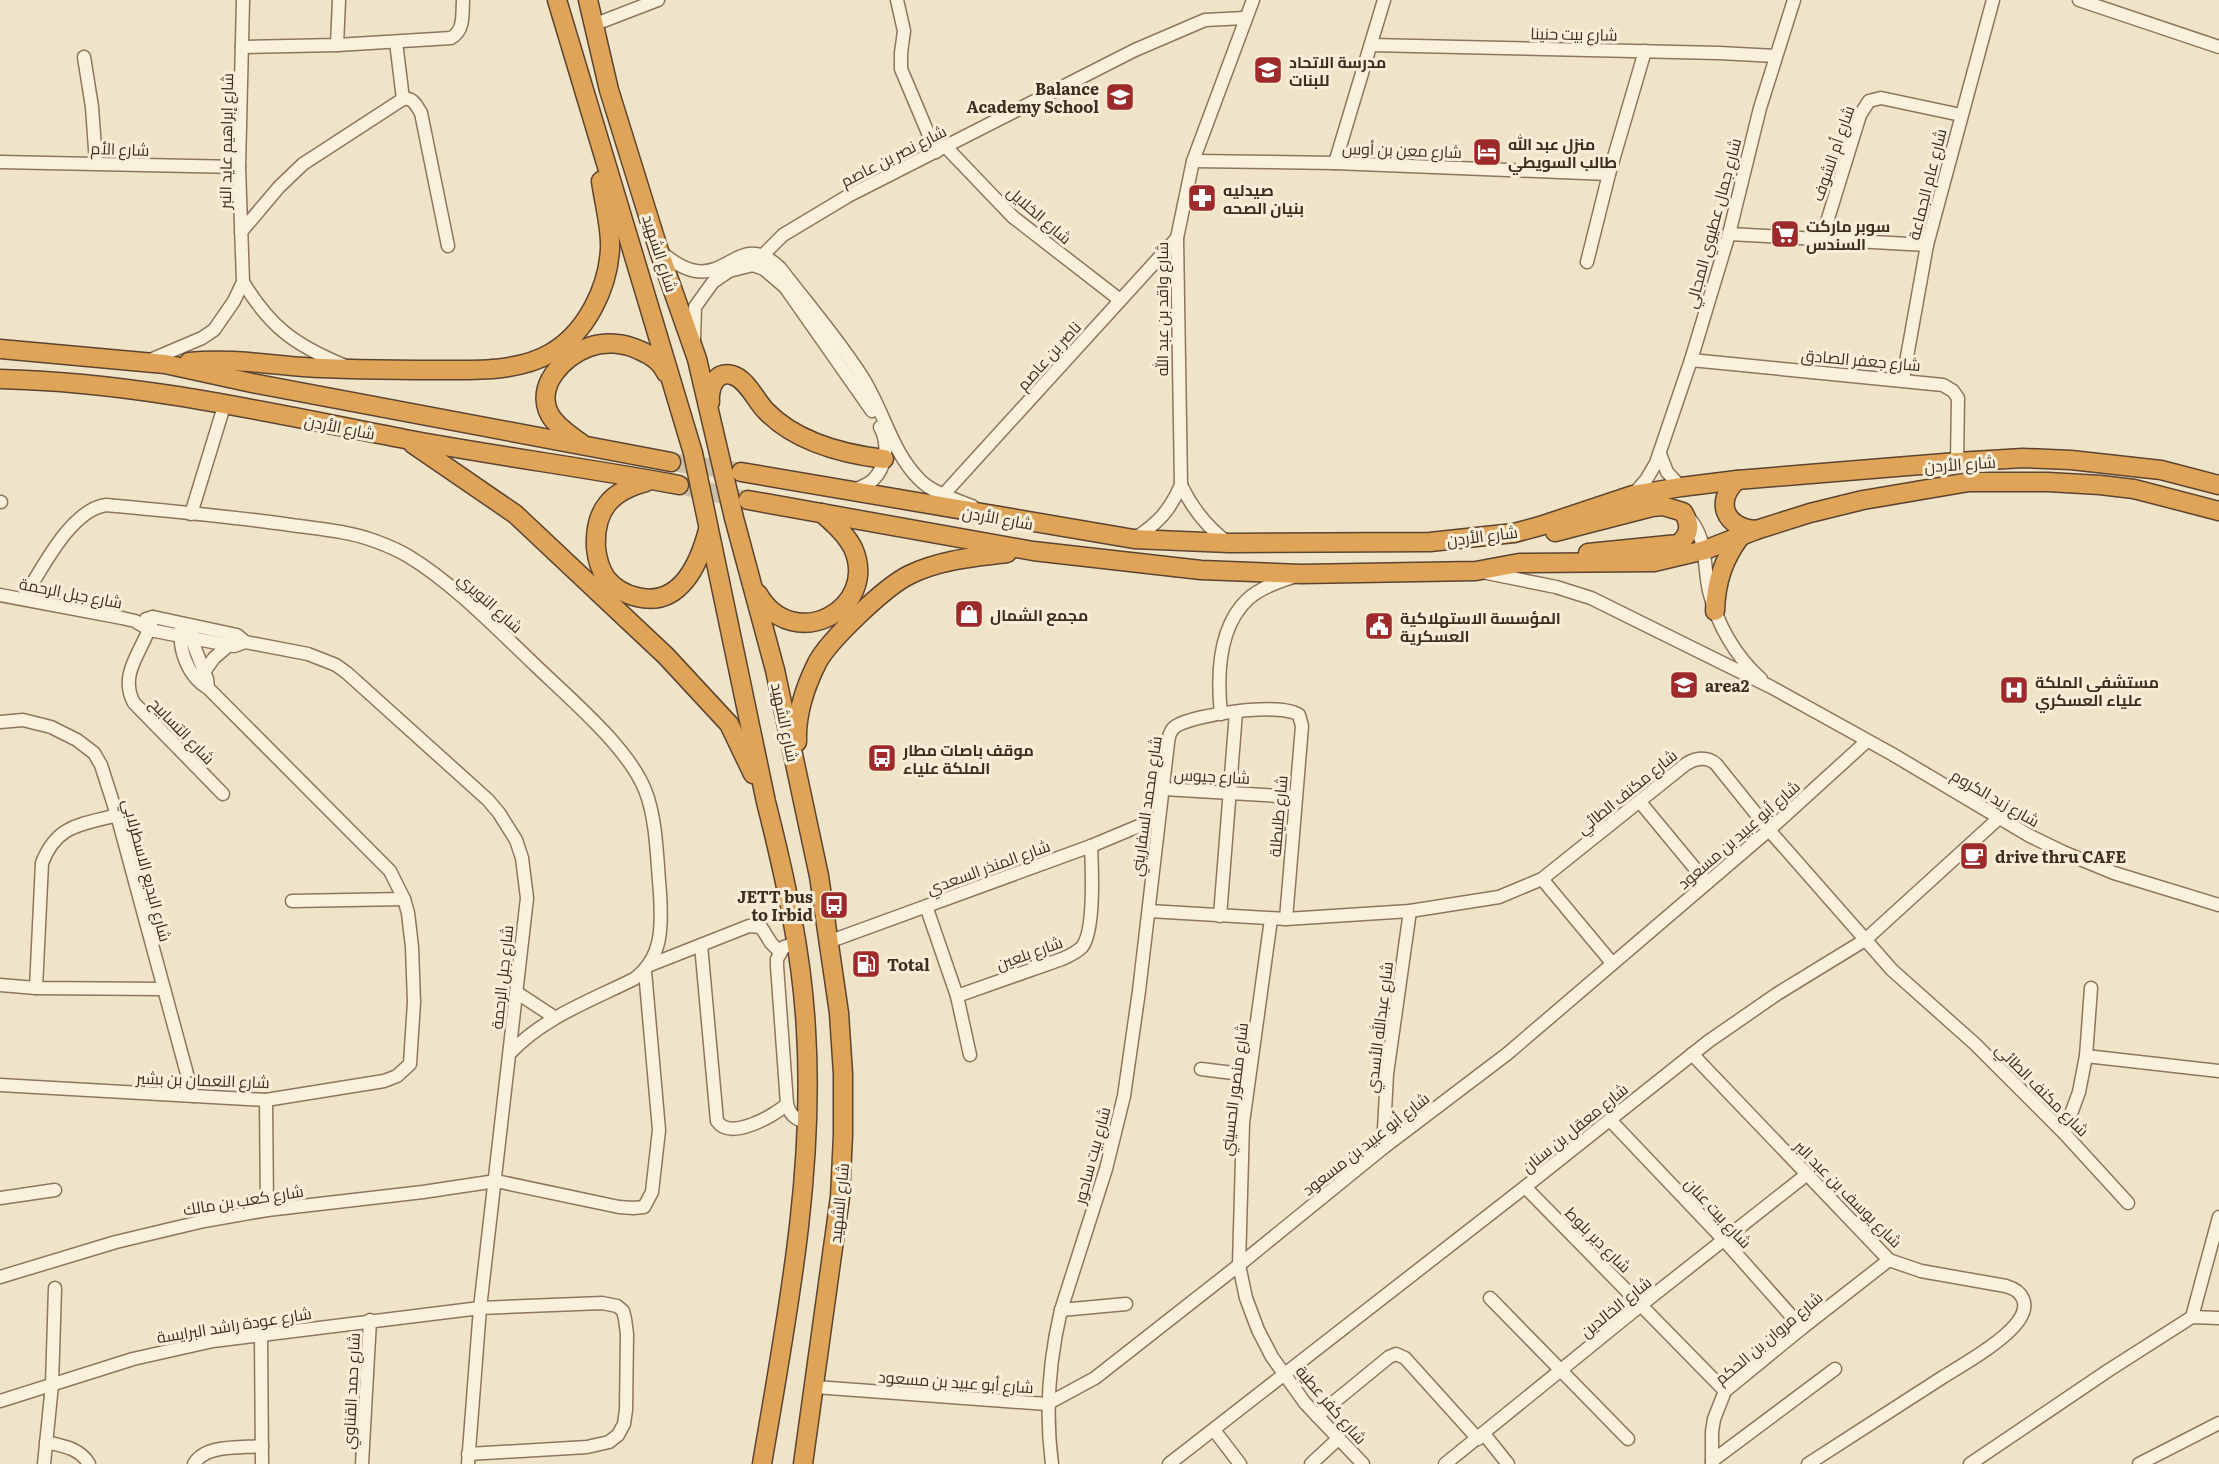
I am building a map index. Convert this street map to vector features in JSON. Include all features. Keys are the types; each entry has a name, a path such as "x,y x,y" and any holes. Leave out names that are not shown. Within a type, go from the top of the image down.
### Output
{"highway":[{"name":"شارع الشهيد","path":"557,0 693,453 766,802 779,852 796,944 806,1032 806,1122 801,1209 795,1267 762,1464"},
{"name":"شارع الشهيد","path":"588,0 607,84 697,359 775,670 819,876 841,1043 843,1135 840,1197 803,1464"},
{"path":"156,363 221,361 356,370 469,370 503,368 551,353 577,330 598,297 605,280 610,248 588,109"},
{"path":"584,446 559,425 550,415 546,404 546,392 551,377 567,359 590,346 602,344 617,344 634,348 658,361 674,389"},
{"name":"شارع الأردن","path":"0,349 156,363 671,462"},
{"path":"710,410 711,386 716,379 726,374 733,375 742,382 767,412 800,436 831,448 893,457"},
{"name":"شارع الأردن","path":"0,379 131,389 225,403 407,439 679,485"},
{"path":"407,439 515,514 675,665 729,724 766,802"},
{"name":"شارع الأردن","path":"741,472 1134,539 1229,543 1430,542 1514,533 1633,495 1681,487 1737,480 1957,462 2024,459 2072,460 2161,470 2219,484"},
{"path":"651,480 620,491 607,503 599,519 595,536 599,563 605,576 617,588 629,595 649,599 664,597 676,590 698,563 709,526"},
{"path":"1715,611 1721,572 1731,550 1748,533 1745,529 1735,525 1728,517 1725,507 1725,497 1737,480"},
{"name":"شارع الأردن","path":"748,500 1027,550 1202,570 1301,574 1476,571 1519,564 1654,562 1705,550 1810,513 1863,500 1969,482 2048,482 2100,485 2143,491 2219,511"},
{"path":"1514,533 1554,533 1663,506 1683,512 1688,520 1689,530 1678,544 1539,557 1519,564"},
{"path":"746,560 754,586 762,601 779,617 806,624 820,622 832,616 849,599 854,590 857,563 849,542 822,513"},
{"path":"800,786 796,735 800,710 818,662 864,610 908,576 938,564 967,557 1027,550"}],"street":[{"name":"شارع إبراهيم عايد النبر","path":"243,0 239,167 243,282"},
{"path":"337,45 339,0"},
{"path":"242,47 445,39 456,36 462,25 463,0"},
{"path":"593,25 658,0"},
{"name":"شارع الخلايل","path":"897,0 904,30 901,69 941,149 1013,217 1120,300"},
{"name":"شارع واقد بن عبد الله","path":"1134,539 1162,518 1172,506 1181,486 1177,238 1193,161 1253,0"},
{"path":"1335,163 1384,0"},
{"name":"شارع جمال عطيوي المجالي","path":"1633,495 1652,472 1660,454 1691,360 1730,234 1760,108 1794,0"},
{"name":"شارع عام الجماعة","path":"1903,379 1927,245 1993,0"},
{"path":"2079,0 2219,47"},
{"name":"شارع نصر بن عاصم","path":"753,265 783,235 848,196 1135,50 1205,20 1245,18"},
{"path":"396,42 403,99"},
{"name":"شارع بيت حنينا","path":"1371,45 1776,56"},
{"path":"1587,262 1609,174 1645,51"},
{"path":"84,57 92,107 96,164"},
{"name":"شارع أم الشوف","path":"1822,238 1860,115 1869,101 1881,98 1961,115"},
{"path":"241,232 279,187 303,164 403,99 412,100 420,113 448,246"},
{"name":"شارع معن بن أوس","path":"1193,161 1335,163 1609,174"},
{"name":"شارع الأم","path":"0,162 239,167"},
{"path":"1730,234 1927,245"},
{"name":"ناصر بن عاصم","path":"944,494 1177,238"},
{"name":"شارع نصر بن عاصم","path":"660,251 683,267 697,272 711,270 743,256 762,254"},
{"path":"762,254 780,268 862,376 893,457"},
{"path":"697,359 695,308 704,292 713,282 729,271 753,265 764,269 785,287 870,407 893,457 921,482 998,517"},
{"path":"243,282 264,314 282,332 303,347 356,370"},
{"path":"156,363 214,330 234,301 243,282"},
{"name":"شارع جعفر الصادق","path":"1691,360 1903,379 1943,385 1953,391 1958,398 1957,462"},
{"path":"191,514 225,403"},
{"path":"1660,454 1667,472 1681,487"},
{"path":"851,492 872,481 893,457"},
{"path":"1181,486 1189,502 1203,519 1215,533 1229,543"},
{"name":"شارع النويري","path":"23,599 71,525 88,511 106,505 263,521 341,532 375,541 408,556 442,580 580,709 632,765 646,792 652,822 660,904 658,944 648,968"},
{"name":"شارع زيد الكروم","path":"1683,512 1694,522 1701,535 1715,611 1737,652 1751,670 1771,687"},
{"name":"شارع زيد الكروم","path":"1476,571 1538,583 1591,598 1771,687 2063,852 2104,869 2219,905"},
{"path":"1221,714 1220,664 1227,632 1235,614 1248,599 1264,588 1301,574"},
{"name":"شارع جبل الرحمة","path":"0,595 187,631 237,635 245,642 308,654 336,665 488,800 516,840 526,877 527,898 480,1308 468,1459"},
{"name":"شارع التسابيح","path":"151,624 129,672 127,684 129,694 134,703 223,794"},
{"path":"187,631 207,678 208,688"},
{"name":"شارع جبل الرحمة","path":"187,631 234,646 245,642"},
{"name":"شارع النعمان بن بشير","path":"0,1085 266,1100 384,1081 397,1076 410,1064 414,1002 412,947 404,899 390,871 208,688 200,683 186,661 187,631"},
{"path":"204,672 214,657 229,645"},
{"name":"شارع محمد السفاريني","path":"1149,910 1158,818 1170,735 1173,729 1221,714 1236,712 1281,709 1299,715"},
{"path":"1220,916 1236,712"},
{"name":"شارع طليطلة","path":"1286,919 1302,726 1299,715"},
{"name":"شارع البديع الاسطرلابي","path":"0,722 24,720 51,727 77,740 94,753 101,765 117,815 193,1096"},
{"name":"شارع أبو عبيد بن مسعود","path":"815,1387 1047,1404 1075,1390 1111,1367 1383,1148 1507,1054 1769,830 1867,741"},
{"name":"شارع مكنف الطائي","path":"1149,910 1286,919 1410,911 1499,897 1542,879 1691,761 1707,759 1716,764 1769,830 1865,940 1910,987 1976,1044 2064,1133 2128,1203"},
{"name":"شارع جيوس","path":"1164,789 1295,797"},
{"path":"1640,802 1707,883"},
{"path":"36,988 42,863 48,848 57,837 69,829 117,815"},
{"name":"شارع المنذر السعدي","path":"828,942 1091,846 1158,818"},
{"name":"شارع معقل بن سنان","path":"1168,1464 1526,1187 1692,1054 1777,994 1865,940 2000,818"},
{"name":"شارع بلعين","path":"957,996 1062,959 1075,953 1083,945 1089,927 1092,894 1091,846"},
{"path":"1542,879 1612,963"},
{"path":"292,901 404,899"},
{"path":"926,906 957,996 970,1055"},
{"name":"شارع بيت ساحور","path":"1052,1464 1047,1404 1052,1353 1061,1310 1106,1169 1124,1096 1149,910"},
{"name":"شارع عبدالله الأسدي","path":"1383,1148 1387,1074 1410,911"},
{"name":"شارع منصور الحسيني","path":"1239,1265 1241,1156 1271,919"},
{"path":"510,1053 554,1017 634,979 648,968 743,928 761,927 780,952"},
{"path":"796,944 790,944 780,952 777,966 787,1104 796,1119 806,1122"},
{"path":"701,945 717,1121 727,1129 752,1124 771,1117 787,1104"},
{"path":"496,1181 619,1207 633,1209 644,1207 652,1192 659,1130 648,968"},
{"path":"0,985 36,988 163,989"},
{"path":"2064,1133 2079,1092 2086,1056 2091,988"},
{"path":"516,992 554,1017"},
{"name":"شارع يوسف بن عبد البر","path":"1692,1054 1889,1260 1921,1271 2015,1289 2024,1298 2022,1316 2011,1331 1967,1362 1808,1464"},
{"path":"2086,1056 2219,1071"},
{"path":"1201,1069 1250,1075"},
{"path":"266,1100 267,1210"},
{"name":"شارع بيت عنان","path":"1610,1120 1724,1240 1802,1328"},
{"name":"شارع الخالدين","path":"1445,1464 1806,1175"},
{"name":"شارع كعب بن مالك","path":"0,1277 165,1229 267,1210 496,1181"},
{"name":"شارع دير بلوط","path":"1526,1187 1725,1391"},
{"path":"0,1198 55,1190"},
{"path":"2193,1317 2219,1218"},
{"name":"شارع مروان بن الحكم","path":"1712,1463 1714,1419 1725,1391 1889,1260"},
{"name":"شارع كفر عطية","path":"1239,1265 1246,1298 1258,1330 1284,1375 1317,1416 1363,1464"},
{"path":"44,1464 52,1384 55,1288"},
{"path":"1490,1298 1628,1439"},
{"name":"شارع عودة راشد البرايسة","path":"0,1401 133,1359 203,1343 261,1334 480,1308 602,1303 617,1306 623,1311 627,1334 626,1410 624,1424 618,1435 609,1442 598,1445 468,1459"},
{"path":"1061,1310 1126,1304"},
{"path":"1970,1464 2109,1370 2193,1317 2219,1318"},
{"name":"شارع حمد القناوي","path":"362,1464 370,1320"},
{"path":"261,1334 262,1464"},
{"path":"1317,1416 1389,1357 1396,1354 1405,1359 1508,1464"},
{"path":"1712,1463 1835,1369"},
{"path":"2139,1464 2219,1423"},
{"path":"1214,1430 1240,1464"},
{"path":"1311,1464 1339,1438"},
{"path":"46,1442 77,1451 85,1457 89,1464"},
{"path":"194,1464 199,1457 213,1451 262,1446"}],"tunnel":[{"path":"671,462 736,471"},
{"path":"679,485 742,499"}],"place":[{"name":"مدرسة الاتحاد للبنات","path":"1268,70"},
{"name":"Balance Academy School","path":"1120,97"},
{"name":"منزل عبد الله طالب السويطي","path":"1487,152"},
{"name":"صيدليه بنيان الصحه","path":"1202,198"},
{"name":"سوبر ماركت السندس","path":"1785,234"},
{"name":"مجمع الشمال","path":"969,614"},
{"name":"المؤسسة الاستهلاكية العسكرية","path":"1379,626"},
{"name":"area2","path":"1684,685"},
{"name":"مستشفى الملكة علياء العسكري","path":"2014,690"},
{"name":"موقف باصات مطار الملكة علياء","path":"882,758"},
{"name":"drive thru CAFE","path":"1974,856"},
{"name":"JETT bus to Irbid","path":"834,905"},
{"name":"Total","path":"866,964"}]}
